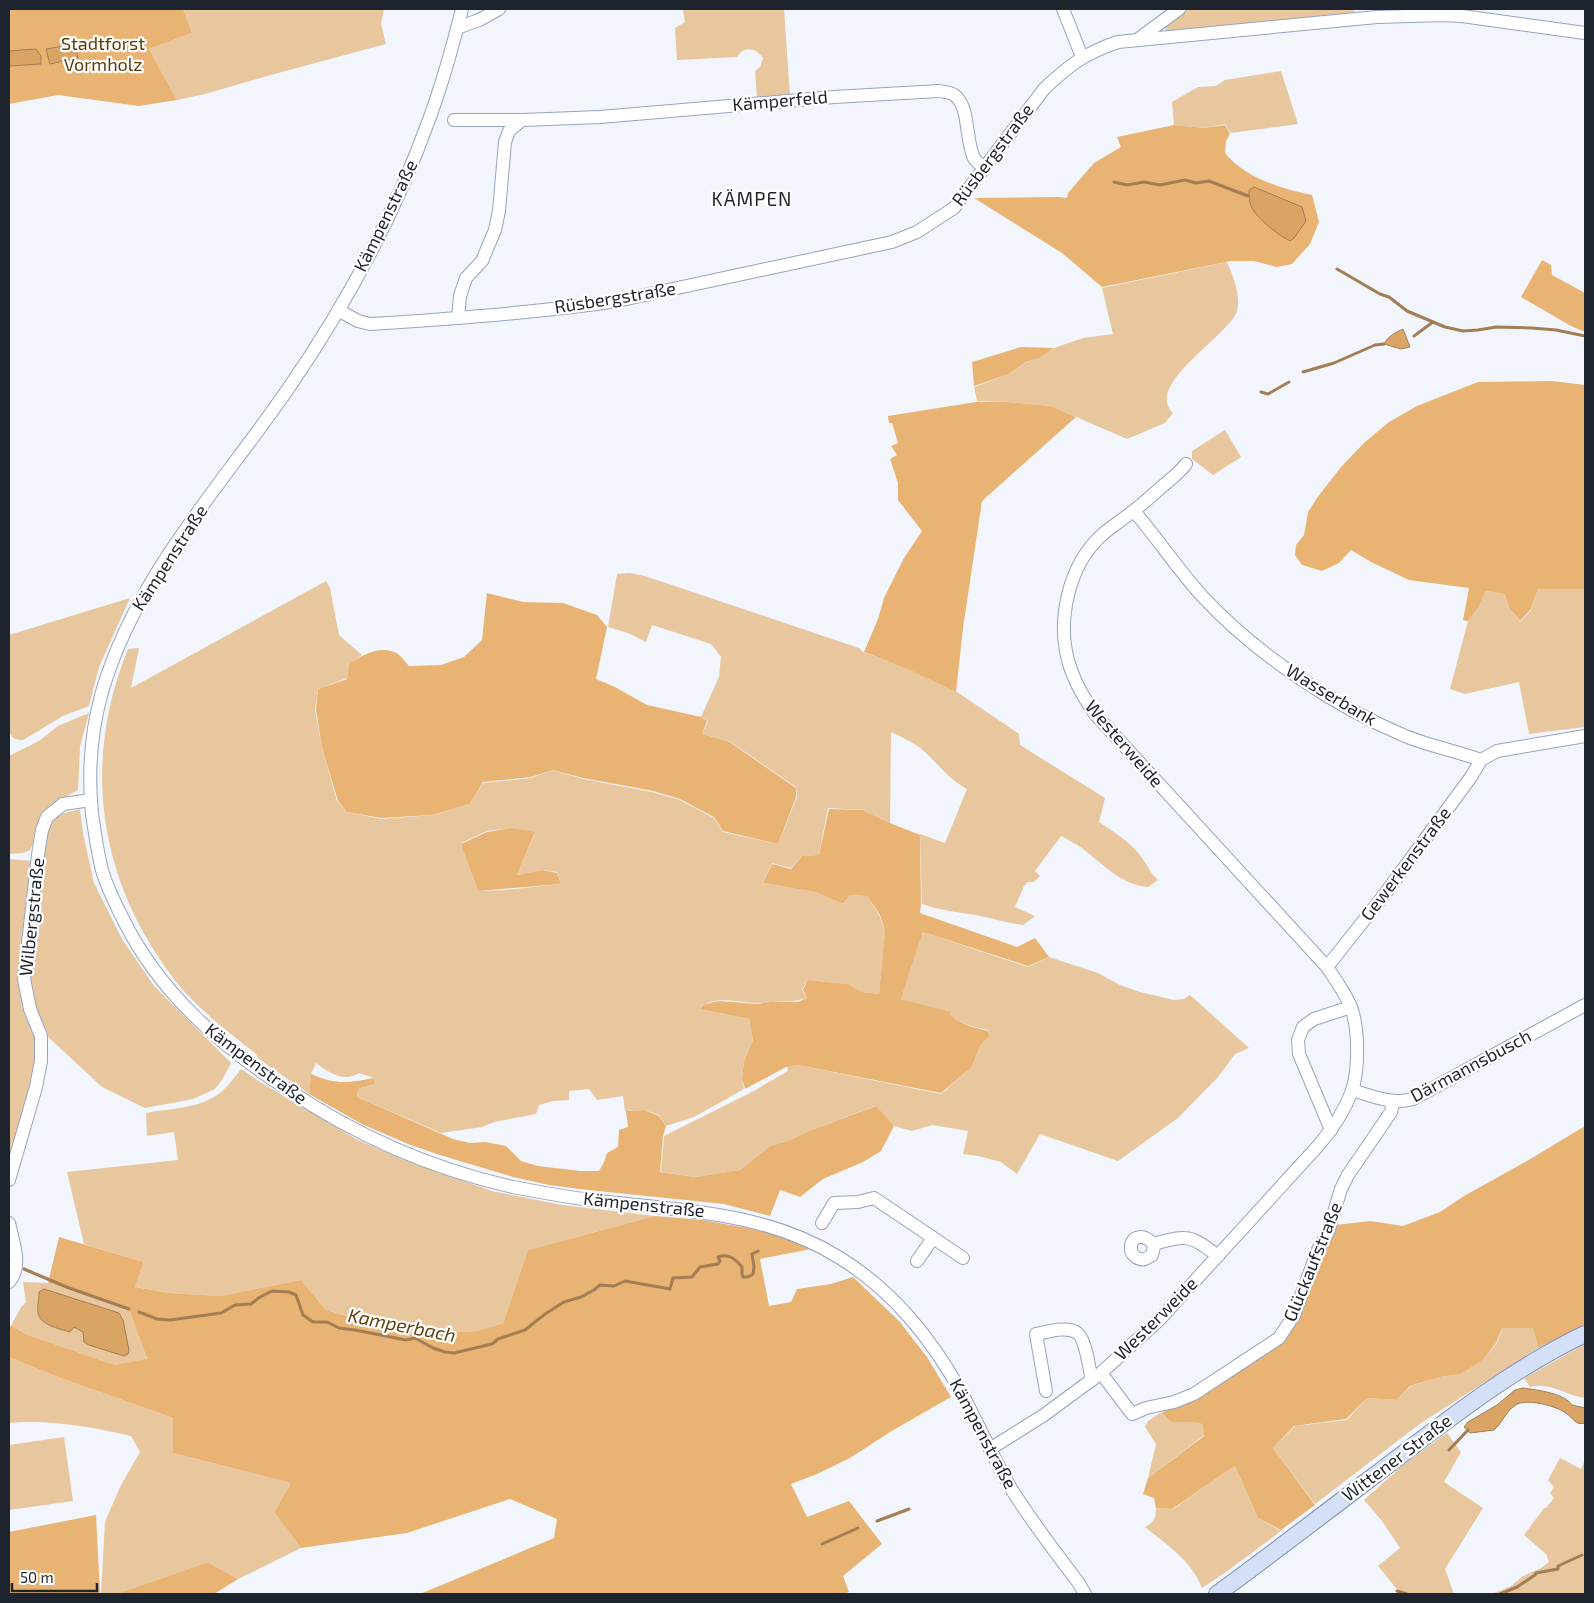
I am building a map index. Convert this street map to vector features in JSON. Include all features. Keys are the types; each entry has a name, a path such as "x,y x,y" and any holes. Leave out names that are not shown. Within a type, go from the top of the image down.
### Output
{"main road":[{"name":"Wittener Straße","path":"1216,1594 1311,1525 1449,1418 1546,1354 1585,1334"}],"street":[{"name":"Kämpenstraße","path":"462,9 430,116 411,165 393,206 338,310 292,384 182,534 155,575 117,649 98,707 90,771 96,844 103,875 135,943 168,988 200,1022 263,1074 312,1106 358,1132 409,1155 510,1186 566,1196 724,1215 771,1226 813,1242 859,1270 908,1314 930,1342 945,1365 1013,1490 1085,1594"},
{"path":"457,28 499,9"},
{"path":"1063,9 1082,57"},
{"path":"1137,40 1179,9"},
{"name":"Rüsbergstraße","path":"338,310 358,321 370,324 529,312 617,301 892,242 917,232 954,208 1044,90 1061,73 1082,57 1098,48 1118,42 1377,17 1443,15 1585,33"},
{"name":"Kämperfeld","path":"454,120 522,120 600,116 834,97 939,91 952,94 958,98 964,108 968,137 974,159 985,168"},
{"path":"458,318 460,296 466,278 482,261 496,230 505,142 509,131 522,120"},
{"name":"Westerweide","path":"990,1449 1044,1415 1097,1376 1160,1320 1331,1130 1352,1090 1357,1060 1356,1027 1351,1007 1328,966 1095,714 1077,685 1071,669 1065,637 1066,610 1073,580 1084,556 1104,533 1134,511 1186,464"},
{"name":"Wasserbank","path":"1134,511 1204,597 1280,664 1339,704 1376,723 1431,746 1462,753 1481,760"},
{"path":"1481,760 1498,751 1585,736"},
{"name":"Gewerkenstraße","path":"1328,966 1384,895 1471,777 1481,760"},
{"name":"Wilbergstraße","path":"9,1180 36,1087 41,1061 42,1036 30,1009 24,979 42,830 47,817 63,804 91,800"},
{"name":"Därmannsbusch","path":"1352,1090 1393,1102 1403,1102 1420,1096 1585,1005"},
{"path":"1331,1130 1300,1054 1298,1040 1303,1027 1314,1019 1351,1007"},
{"name":"Glückaufstraße","path":"1097,1376 1132,1414 1194,1394 1279,1338 1294,1315 1318,1250 1328,1232 1341,1189 1348,1174 1391,1112 1393,1102"},
{"path":"822,1223 834,1203 858,1202 874,1198 963,1258"},
{"path":"9,1223 16,1263 15,1272 9,1282"},
{"path":"1153,1244 1180,1237 1189,1238 1197,1241 1218,1256"},
{"path":"918,1261 933,1238"},
{"name":"Westerweide","path":"1046,1391 1036,1334 1057,1330 1076,1332 1080,1335 1097,1376"},
{"name":"Kämpenstraße","path":"1078,1582 1090,1594"}],"shaded area":[{"path":"183,9 384,9 381,24 386,44 177,100 149,49 192,33"},
{"path":"683,9 784,9 790,96 757,98 755,71 760,67 763,58 754,50 746,49 737,57 677,60 675,28 685,22"},
{"path":"1185,9 1354,9 1355,15 1183,30 1168,31 1165,29 1166,25"},
{"path":"75,44 78,58 50,64 46,49"},
{"path":"36,49 41,56 41,64 9,66 9,51"},
{"path":"1281,71 1298,124 1230,133 1225,124 1203,128 1174,125 1172,102 1198,87 1216,86 1225,80"},
{"path":"1254,187 1302,207 1306,221 1290,241 1268,226 1254,211 1250,202 1249,190"},
{"path":"1227,262 1237,292 1237,311 1220,333 1191,360 1169,389 1167,402 1173,413 1165,423 1127,439 1051,406 977,401 974,387 1009,374 1027,362 1040,358 1054,348 1083,338 1113,334 1102,288"},
{"path":"1403,329 1410,347 1401,349 1384,344 1390,336"},
{"path":"1225,430 1241,457 1213,475 1192,459 1192,451"},
{"path":"630,573 645,576 859,648 863,652 911,670 957,692 1019,734 1020,745 1105,798 1099,822 1133,847 1158,880 1148,887 1129,882 1112,872 1079,846 1061,836 1035,871 1040,876 1034,882 1028,882 1024,886 1015,907 1035,916 1023,925 943,910 922,904 920,834 945,843 967,789 947,774 919,747 891,732 890,823 863,810 828,808 819,855 802,856 791,868 772,863 763,883 815,892 843,904 850,895 867,896 879,915 885,930 879,994 862,992 848,984 808,980 802,990 807,998 803,999 760,1003 726,1000 704,1004 699,1009 749,1019 753,1040 744,1061 742,1079 744,1089 694,1117 666,1126 659,1115 644,1110 625,1111 623,1096 597,1100 589,1089 569,1091 569,1100 553,1101 539,1105 536,1114 494,1122 482,1127 441,1133 357,1097 358,1089 374,1084 374,1078 359,1073 353,1076 342,1077 331,1073 316,1063 311,1074 309,1094 259,1059 255,1053 212,1019 192,1000 174,979 149,941 129,902 114,862 105,820 102,778 105,735 113,692 128,649 139,648 131,688 326,581 330,588 339,635 362,655 349,664 347,678 318,689 315,710 322,748 337,801 347,812 381,819 433,815 470,804 483,783 531,778 553,770 583,779 652,792 680,800 714,818 723,832 778,844 797,797 796,787 729,741 702,734 708,721 701,717 719,677 721,657 711,644 652,625 646,642 628,633 608,627 617,574","holes":["511,828 535,833 517,875 542,870 557,872 561,884 478,891 461,843 487,831"]},
{"path":"1538,589 1585,589 1585,727 1529,734 1519,682 1465,694 1450,689 1468,621 1478,608 1486,591 1505,594 1509,608 1520,622 1531,610"},
{"path":"130,598 99,667 89,706 63,716 23,740 14,738 9,730 9,635"},
{"path":"89,713 80,747 78,790 49,806 30,850 23,853 9,854 9,756 39,741 58,726"},
{"path":"80,809 83,833 94,883 122,939 154,986 231,1063 215,1089 193,1099 145,1108 102,1087 45,1034 28,981 45,832 58,815"},
{"path":"9,859 33,861 27,925 32,1025 37,1045 36,1065 12,1151 9,1147"},
{"path":"923,932 1028,967 1049,957 1098,973 1120,985 1140,992 1174,1000 1184,999 1190,995 1249,1048 1235,1054 1218,1077 1178,1118 1118,1161 1040,1134 1017,1174 1001,1162 963,1154 968,1131 932,1125 912,1131 894,1126 875,1106 788,1141 770,1146 740,1170 695,1177 661,1172 664,1136 750,1093 788,1071 787,1067 798,1065 941,1094 972,1067 980,1046 990,1036 988,1030 961,1022 949,1011 901,999"},
{"path":"241,1069 356,1139 404,1160 492,1191 562,1205 655,1216 528,1250 503,1323 477,1331 414,1335 326,1310 301,1280 220,1296 170,1293 135,1287 144,1262 84,1244 67,1172 178,1160 174,1132 147,1136 146,1113 202,1103 224,1089"},
{"path":"23,1282 48,1283 130,1308 147,1360 115,1365 28,1335 11,1326 21,1307 26,1302"},
{"path":"44,1289 119,1313 123,1320 129,1350 128,1354 124,1356 89,1345 84,1342 83,1332 74,1327 70,1332 56,1328 42,1320 38,1310 39,1292"},
{"path":"1502,1328 1533,1328 1538,1348 1421,1423 1315,1504 1273,1448 1295,1426 1347,1420 1367,1398 1397,1400 1411,1386 1440,1377 1461,1374 1483,1360 1497,1343"},
{"path":"1585,1344 1585,1398 1551,1387 1530,1387 1524,1378"},
{"path":"9,1357 55,1376 173,1418 173,1453 291,1483 274,1512 301,1548 238,1579 208,1562 116,1594 101,1594 105,1522 120,1487 140,1452 131,1436 55,1423 9,1423"},
{"path":"1523,1388 1557,1395 1572,1405 1585,1408 1585,1423 1577,1422 1566,1413 1555,1408 1540,1403 1525,1402 1511,1408 1494,1430 1470,1433 1464,1427 1468,1422 1497,1405 1515,1390"},
{"path":"1160,1413 1171,1422 1202,1424 1204,1435 1148,1478 1156,1444 1145,1427 1148,1421"},
{"path":"1447,1433 1461,1452 1444,1482 1483,1508 1445,1569 1454,1594 1401,1594 1378,1566 1400,1548 1382,1521 1364,1500 1403,1465"},
{"path":"64,1437 73,1501 9,1510 9,1445"},
{"path":"1560,1458 1581,1469 1585,1460 1585,1594 1492,1594 1511,1586 1523,1576 1549,1562 1546,1554 1524,1535 1554,1498 1550,1493 1554,1487 1548,1480"},
{"path":"1235,1466 1258,1518 1281,1531 1202,1588 1198,1578 1185,1561 1145,1527 1154,1520 1156,1508 1173,1509"}],"green space":[{"name":"Stadtforst Vormholz","path":"9,9 183,9 192,33 149,49 177,100 139,106 58,95 9,104"},
{"path":"1174,125 1203,128 1225,125 1230,134 1226,141 1225,153 1233,162 1253,176 1277,186 1312,195 1319,222 1310,244 1292,264 1277,267 1254,261 1231,261 1102,287 1062,253 974,198 1067,198 1068,193 1094,163 1121,147 1117,137"},
{"path":"1542,260 1551,265 1552,275 1585,293 1585,332 1521,297"},
{"path":"1021,347 1054,348 1040,358 1026,362 1009,374 974,386 972,362"},
{"path":"1552,381 1585,385 1585,589 1538,589 1531,609 1520,621 1509,608 1505,594 1486,591 1478,608 1468,621 1463,620 1469,588 1409,580 1351,550 1339,563 1322,571 1302,565 1295,555 1296,545 1304,535 1308,512 1341,467 1364,443 1389,422 1417,406 1478,382"},
{"path":"976,402 1007,402 1051,406 1076,417 982,501 963,628 956,692 910,670 864,652 878,619 884,598 904,558 922,531 898,500 898,483 890,459 897,455 891,446 898,443 888,416"},
{"path":"487,593 523,602 563,603 597,615 607,627 596,679 615,687 647,705 701,717 707,721 702,734 728,741 796,788 796,797 778,844 723,831 714,817 680,799 653,791 583,778 553,770 531,777 483,782 470,804 432,815 381,818 347,812 338,801 322,748 316,710 318,689 347,679 349,664 366,654 379,650 392,651 398,654 409,666 441,665 464,657 482,640"},
{"path":"829,809 863,810 920,835 920,913 1017,947 1035,938 1049,957 1028,966 923,932 901,999 949,1011 961,1022 988,1031 990,1036 980,1046 972,1067 941,1093 798,1065 786,1067 745,1089 742,1079 744,1061 753,1040 749,1019 699,1009 705,1004 719,1001 758,1004 798,1002 807,998 803,990 808,980 848,984 862,992 879,994 885,930 880,915 867,896 850,895 843,904 815,892 763,883 772,864 791,869 802,856 819,855"},
{"path":"511,828 535,832 517,875 542,870 557,873 561,884 478,891 461,844 487,832"},
{"path":"311,1074 328,1080 342,1082 374,1078 374,1084 358,1089 357,1097 453,1139 470,1143 485,1142 506,1146 521,1161 538,1166 580,1171 599,1171 607,1153 618,1147 619,1130 628,1127 626,1111 644,1110 659,1116 666,1126 663,1136 660,1172 695,1177 740,1170 770,1146 788,1141 809,1131 876,1106 894,1126 881,1151 863,1162 823,1179 800,1197 780,1190 770,1216 724,1204 549,1185 513,1177 440,1155 408,1144 362,1124 309,1094"},
{"path":"1585,1126 1585,1324 1538,1348 1533,1328 1502,1328 1496,1343 1483,1360 1461,1374 1440,1377 1410,1386 1397,1400 1367,1398 1346,1419 1294,1426 1273,1448 1315,1505 1281,1530 1258,1518 1235,1466 1172,1509 1156,1508 1154,1498 1143,1494 1148,1478 1204,1436 1202,1424 1171,1422 1161,1413 1197,1397 1281,1341 1336,1225 1370,1221 1403,1226 1440,1212 1464,1196"},
{"path":"655,1216 702,1220 772,1232 811,1249 760,1259 769,1306 791,1302 797,1289 831,1284 853,1277 899,1321 927,1357 951,1397 890,1432 850,1458 791,1484 807,1517 849,1501 882,1544 843,1576 849,1592 844,1594 420,1594 554,1538 557,1519 510,1499 407,1533 301,1548 274,1512 291,1483 173,1453 173,1418 55,1376 9,1357 9,1325 28,1335 115,1365 147,1359 129,1308 48,1283 59,1237 144,1262 135,1287 170,1293 220,1296 301,1280 326,1310 414,1335 477,1331 503,1323 528,1250"},
{"path":"96,1515 100,1594 9,1594 9,1532"},
{"path":"208,1562 238,1579 214,1594 116,1594"}],"waterway":[{"path":"1114,182 1127,185 1144,182 1160,185 1185,180 1196,183 1209,181 1248,196"},
{"path":"1337,269 1380,294 1389,297 1407,311 1445,327 1463,331 1496,327 1532,328 1556,330 1585,336"},
{"path":"1414,336 1433,322"},
{"path":"1303,372 1334,363 1375,345 1384,344"},
{"path":"1261,392 1268,394 1289,382"},
{"name":"Kamperbach","path":"139,1312 157,1319 170,1320 221,1313 235,1305 251,1304 272,1291 289,1292 296,1295 303,1315 313,1322 327,1322 339,1328 406,1340 415,1338 433,1348 454,1353 492,1344 498,1339 525,1330 564,1302 581,1297 600,1285 614,1286 625,1281 670,1289 673,1278 692,1277 700,1267 718,1264 720,1261 718,1257 722,1256 732,1258 737,1262 742,1267 743,1277 748,1277 753,1274 752,1254 758,1251"},
{"name":"Kamperbach","path":"24,1269 69,1288 129,1309"},
{"path":"1449,1450 1468,1430"},
{"path":"877,1521 909,1509"},
{"path":"822,1544 858,1528"},
{"path":"1500,1594 1517,1587 1536,1573 1558,1569 1558,1566 1582,1555"},
{"path":"1397,1591 1407,1594"}],"district":[{"name":"KÄMPEN","path":"752,199"}]}
